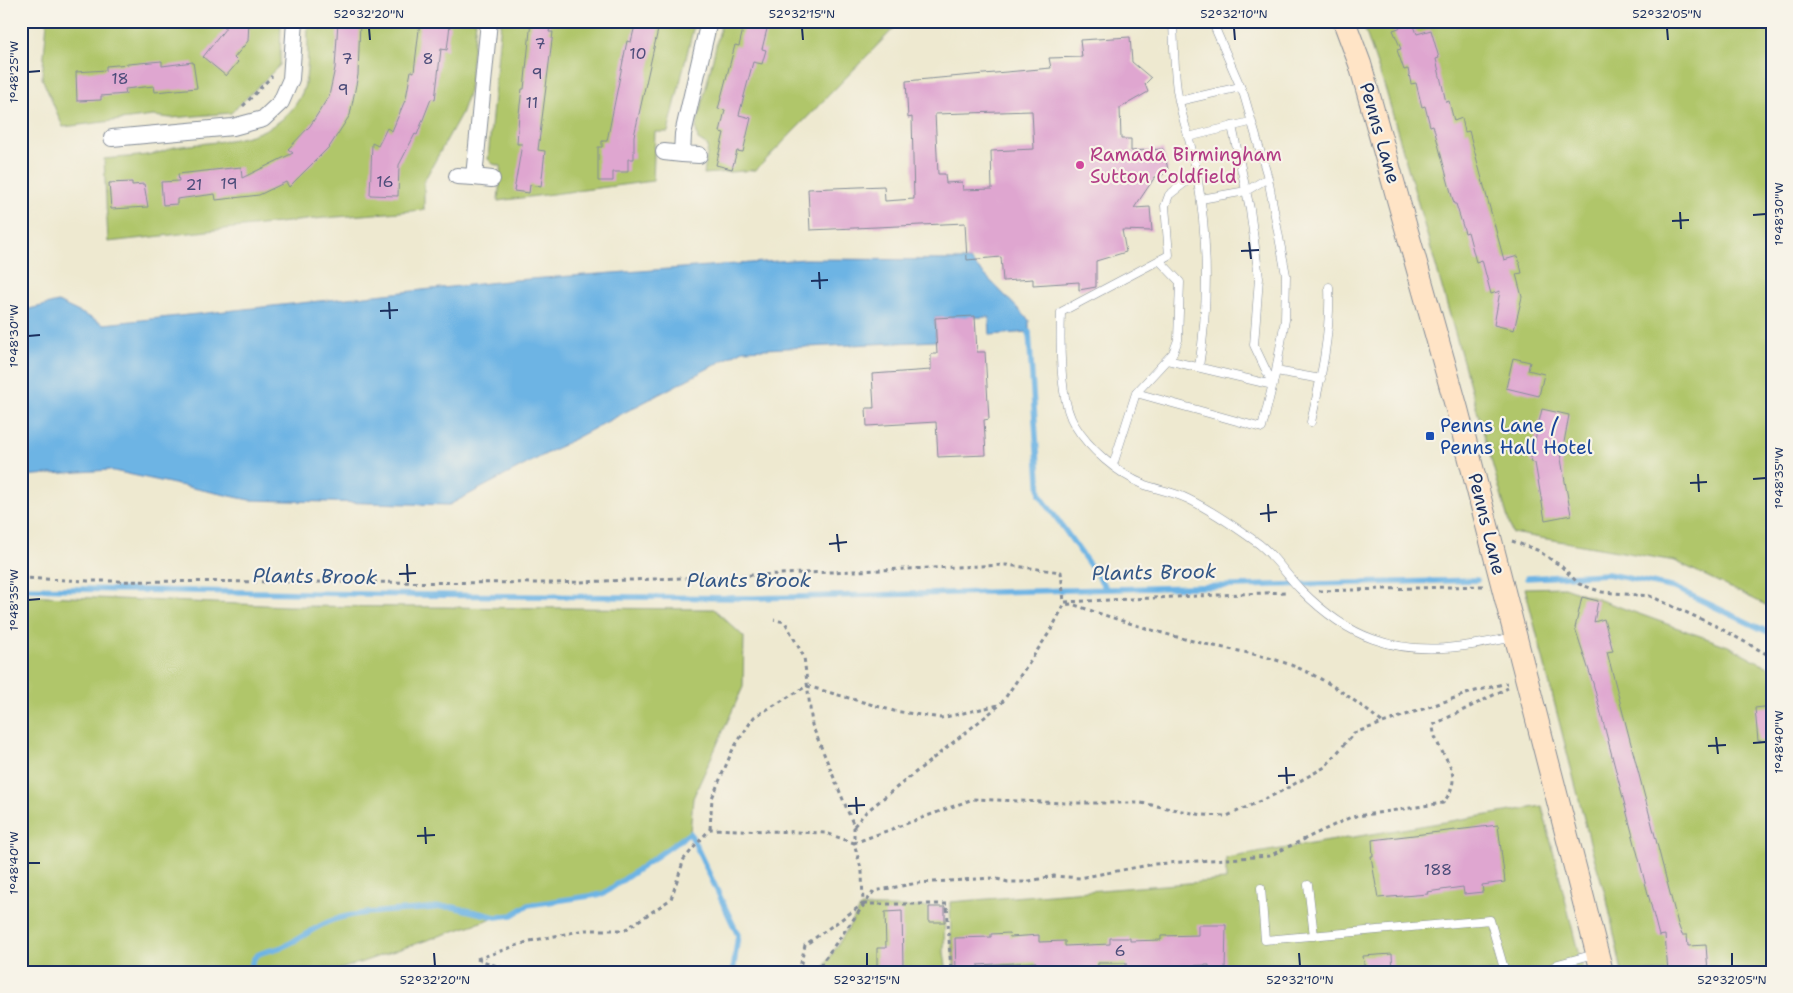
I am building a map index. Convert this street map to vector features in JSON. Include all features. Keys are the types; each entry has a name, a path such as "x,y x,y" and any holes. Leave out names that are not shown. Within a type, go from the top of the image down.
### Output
{"main road":[{"name":"Penns Lane","path":"1344,21 1360,64 1418,264 1599,963"}],"street":[{"path":"112,138 222,128 263,119 282,102 291,79 295,21"},
{"path":"474,178 489,21"},
{"path":"682,154 682,134 709,21"},
{"path":"664,152 699,156"},
{"path":"457,176 492,179"}],"lane":[{"path":"1173,21 1177,90 1197,173 1205,233 1207,292 1205,329 1199,367"},
{"path":"1136,393 1262,428 1276,371 1285,320 1286,274 1268,178 1240,87 1212,21"},
{"path":"1179,101 1240,87"},
{"path":"1188,137 1250,122"},
{"path":"1232,126 1246,191 1259,278 1254,346 1273,385"},
{"path":"1197,173 1168,195 1165,206 1169,255 1061,312 1060,351 1064,386 1073,422 1090,446 1113,465 1143,484 1187,498 1257,542 1302,591 1335,619 1371,639 1403,648 1436,649 1477,645 1516,637"},
{"path":"1201,199 1246,191 1268,178"},
{"path":"1113,465 1136,393 1173,353 1178,340 1180,282 1159,260"},
{"path":"1311,422 1321,379 1330,314 1329,287"},
{"path":"1167,360 1273,385"},
{"path":"1276,371 1321,379"},
{"path":"1308,885 1314,936"},
{"path":"1261,888 1265,940 1490,920 1505,972"},
{"path":"1545,972 1558,964 1599,963"}],"path":[{"path":"222,128 293,56"},
{"path":"1510,547 1507,540 1537,550 1561,566 1579,584 1602,592 1650,596 1716,626 1772,657"},
{"path":"21,578 88,581 555,582 1006,565 1061,572 1064,602"},
{"path":"854,826 866,812 1000,704 1051,630 1064,605 1072,604 1135,626 1194,642 1269,657 1306,671 1343,692 1383,723"},
{"path":"774,620 785,622 804,657 812,725 854,826 854,843 862,872 863,904"},
{"path":"710,829 826,833 854,843 973,799 1065,803 1141,803 1204,815 1227,816 1278,793 1325,767 1354,733 1472,692 1526,678"},
{"path":"815,972 863,904 874,892 918,884 993,878 1008,882 1025,882 1054,876 1080,878 1154,864 1269,856 1351,817 1443,803 1450,794 1454,778 1451,765 1433,737 1433,725 1526,678"},
{"path":"514,972 476,959 530,941 585,930 625,930 671,899 684,859 710,829 712,798 733,750 754,717 807,686 894,711 941,718 1000,704"},
{"path":"799,972 805,945 863,904 947,904 951,972"}],"green space":[{"path":"47,21 281,21 280,65 231,113 171,118 153,116 63,127 42,78"},
{"path":"308,21 476,21 469,91 461,114 424,181 424,210 324,218 108,242 104,159 144,155 175,147 229,140 264,130 279,122 292,109 305,86"},
{"path":"501,21 695,21 668,132 655,132 653,181 498,201 501,166 493,164 488,159"},
{"path":"722,21 901,21 756,170 704,174 708,146 698,140 696,128"},
{"path":"1362,21 1772,21 1772,608 1675,561 1512,533 1386,91"},
{"path":"1564,587 1731,647 1772,669 1772,972 1622,972 1607,900 1593,854 1525,588"},
{"path":"21,595 287,606 714,609 744,637 743,687 693,798 690,833 603,894 528,905 512,915 496,917 332,972 21,972"},
{"path":"1542,806 1583,972 955,972 950,902 1226,880 1226,858"},
{"path":"861,907 945,907 944,952 947,972 821,972"}],"water":[{"path":"806,259 970,260 1029,320 1029,332 990,335 989,317 935,318 936,341 743,350 449,505 249,500 109,470 21,476 21,311 58,302 104,324 516,280"}],"building":[{"path":"225,21 249,21 248,41 234,58 238,62 226,76 203,57 225,29"},
{"path":"338,21 360,21 358,75 350,115 330,146 289,187 286,182 259,195 216,200 215,194 177,199 177,204 163,205 161,182 179,181 178,174 241,167 242,178 293,153 288,149 310,126 329,96 335,68"},
{"path":"420,21 443,21 442,24 450,25 447,50 441,49 435,100 431,99 417,135 415,134 399,165 398,196 370,195 372,143 378,146 387,128 392,131 406,98 411,71 414,72"},
{"path":"531,21 551,21 549,32 553,32 538,150 545,151 541,187 530,185 529,193 514,191 522,144 517,144 519,113 522,89 524,89"},
{"path":"636,21 660,21 634,136 634,159 628,159 628,172 613,172 613,181 598,181 598,147 602,147 602,141 607,141 627,41 631,42"},
{"path":"745,21 769,21 762,49 766,50 762,64 753,62 739,115 751,118 743,152 737,151 732,169 716,165 724,133 720,132 725,110 718,109 735,45 739,46"},
{"path":"1413,23 1417,34 1431,30 1439,58 1436,59 1446,102 1449,101 1454,121 1462,118 1465,132 1469,131 1504,260 1518,256 1522,273 1516,274 1522,297 1514,330 1494,325 1500,291 1491,294 1482,260 1476,262 1468,232 1465,233 1456,204 1454,204 1433,125 1430,126 1425,106 1422,107 1416,83 1411,84 1408,69 1404,70 1397,50 1401,49 1393,30"},
{"name":"Ramada Birmingham Sutton Coldfield","path":"1130,37 1132,62 1151,78 1145,84 1148,92 1120,108 1121,139 1131,139 1131,151 1163,149 1168,169 1161,177 1155,177 1134,208 1150,207 1152,231 1122,230 1126,252 1096,261 1096,287 1079,290 1079,282 1033,285 1033,279 1003,281 1001,257 967,260 965,223 810,230 808,189 884,186 885,201 914,199 912,117 908,118 906,81 1051,68 1049,58 1082,57 1080,40","holes":["1032,111 1034,149 991,151 992,189 963,190 962,182 946,183 945,174 938,174 935,114"]},
{"path":"162,61 162,66 193,62 197,88 155,92 154,86 125,89 126,94 101,96 101,100 77,101 76,72 106,70 106,66"},
{"path":"132,182 132,185 144,184 148,207 111,209 109,183"},
{"path":"975,316 977,352 985,352 989,419 984,420 986,455 938,457 936,422 867,426 866,408 874,408 872,374 931,370 931,354 937,354 935,318"},
{"path":"1513,358 1530,362 1528,370 1544,374 1539,396 1506,388"},
{"path":"1542,409 1569,415 1561,459 1571,515 1545,520 1535,463 1530,462"},
{"path":"1582,597 1598,601 1594,622 1604,619 1613,651 1607,652 1678,924 1682,935 1687,935 1688,946 1706,945 1708,972 1668,972 1665,935 1659,936 1593,683 1575,628"},
{"path":"1772,706 1772,740 1758,741 1755,708"},
{"path":"1498,825 1505,882 1482,885 1483,892 1464,894 1463,887 1427,892 1428,894 1378,898 1371,856 1373,856 1372,840"},
{"path":"929,907 945,907 945,922 929,922"},
{"path":"902,911 903,967 897,967 898,972 877,972 877,948 886,948 885,912"},
{"path":"1198,925 1226,925 1225,972 1209,972 1209,965 1158,967 1158,972 1126,971 1126,963 1098,963 1098,972 1048,972 1047,969 1036,969 1036,962 978,965 978,968 956,969 955,938 991,937 991,934 1009,933 1010,937 1039,935 1039,942 1065,941 1065,946 1110,944 1110,938 1130,938 1130,941 1161,940 1161,936 1198,935"},
{"path":"1392,954 1393,972 1365,972 1363,956"}],"waterway":[{"path":"1029,332 1040,495 1106,588"},
{"name":"Plants Brook","path":"1527,578 1608,574 1675,588 1772,634"},
{"name":"Plants Brook","path":"21,588 419,595 753,598 1477,580"},
{"path":"251,972 251,965 256,956 295,941 333,920 357,914 453,907 496,917 512,915 528,905 603,894 690,833 738,935 733,972"}],"place":[{"name":"Ramada Birmingham Sutton Coldfield","path":"1080,165"},
{"name":"Penns Lane / Penns Hall Hotel","path":"1430,436"}]}
